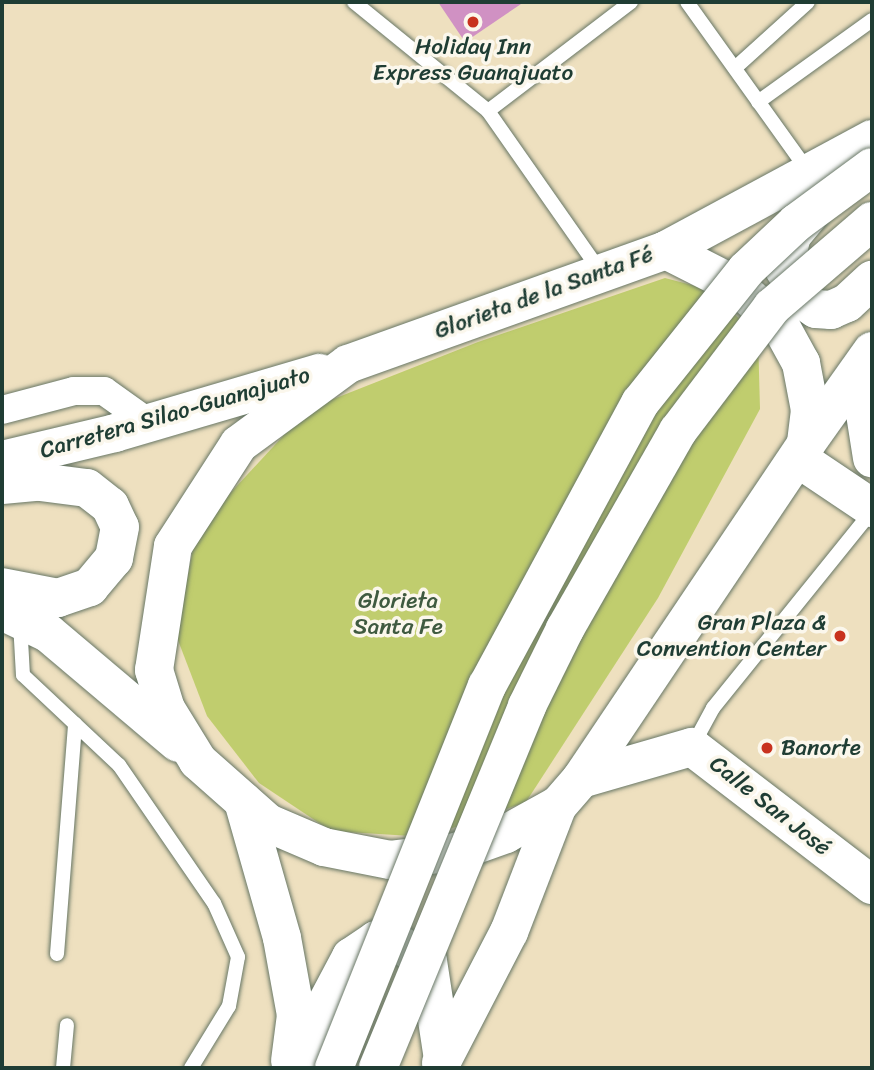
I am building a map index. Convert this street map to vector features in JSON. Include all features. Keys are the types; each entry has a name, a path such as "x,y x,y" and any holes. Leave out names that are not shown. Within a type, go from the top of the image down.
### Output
{"main road":[{"path":"666,250 808,171 872,139"},
{"path":"872,165 799,226 786,249 784,269 801,299 816,309 831,310 847,303 872,280"},
{"path":"334,1068 487,685 640,403 746,270 796,223 872,165"},
{"path":"378,1068 527,706 565,629 678,431 772,307 872,221"},
{"name":"Glorieta de la Santa Fé","path":"666,250 736,285 779,323 801,363 810,410 802,452 570,792 506,834 456,852 390,860 324,848 268,823 198,761 166,709 154,670 173,546 239,444 348,364 600,271 666,250"},
{"name":"Carretera Silao-Guanajuato","path":"2,460 149,423 348,364"},
{"path":"869,374 802,452 872,509"},
{"path":"869,374 872,458"},
{"path":"2,485 40,482 88,488 110,506 120,527 114,558 90,587 58,598 8,605"},
{"path":"8,605 48,633 198,761"},
{"name":"Calle San José","path":"570,792 692,747 872,885"},
{"path":"441,1063 509,932 570,792"},
{"path":"243,801 282,938 296,1015 290,1068"},
{"path":"290,1068 351,957 376,940 395,942 428,961 441,1063"}],"street":[{"path":"2,410 74,391 104,391 149,423"}],"lane":[{"path":"355,2 488,111 600,271"},
{"path":"488,111 631,2"},
{"path":"687,2 808,171"},
{"path":"735,68 808,2"},
{"path":"758,102 872,20"},
{"path":"692,747 713,708 872,509"},
{"path":"8,605 23,674 119,765 214,903 238,957 229,1006 191,1068"},
{"path":"57,954 75,724"},
{"path":"63,1068 67,1025"}],"green space":[{"name":"Glorieta Santa Fe","path":"665,278 707,289 758,336 760,409 658,598 526,802 427,837 331,831 259,783 207,716 176,635 197,529 308,409 478,342"}],"building":[{"name":"Holiday Inn Express Guanajuato","path":"438,2 524,2 465,42"}],"place":[{"name":"Holiday Inn Express Guanajuato","path":"473,22"},
{"name":"Gran Plaza & Convention Center","path":"840,636"},
{"name":"Banorte","path":"767,748"}]}
